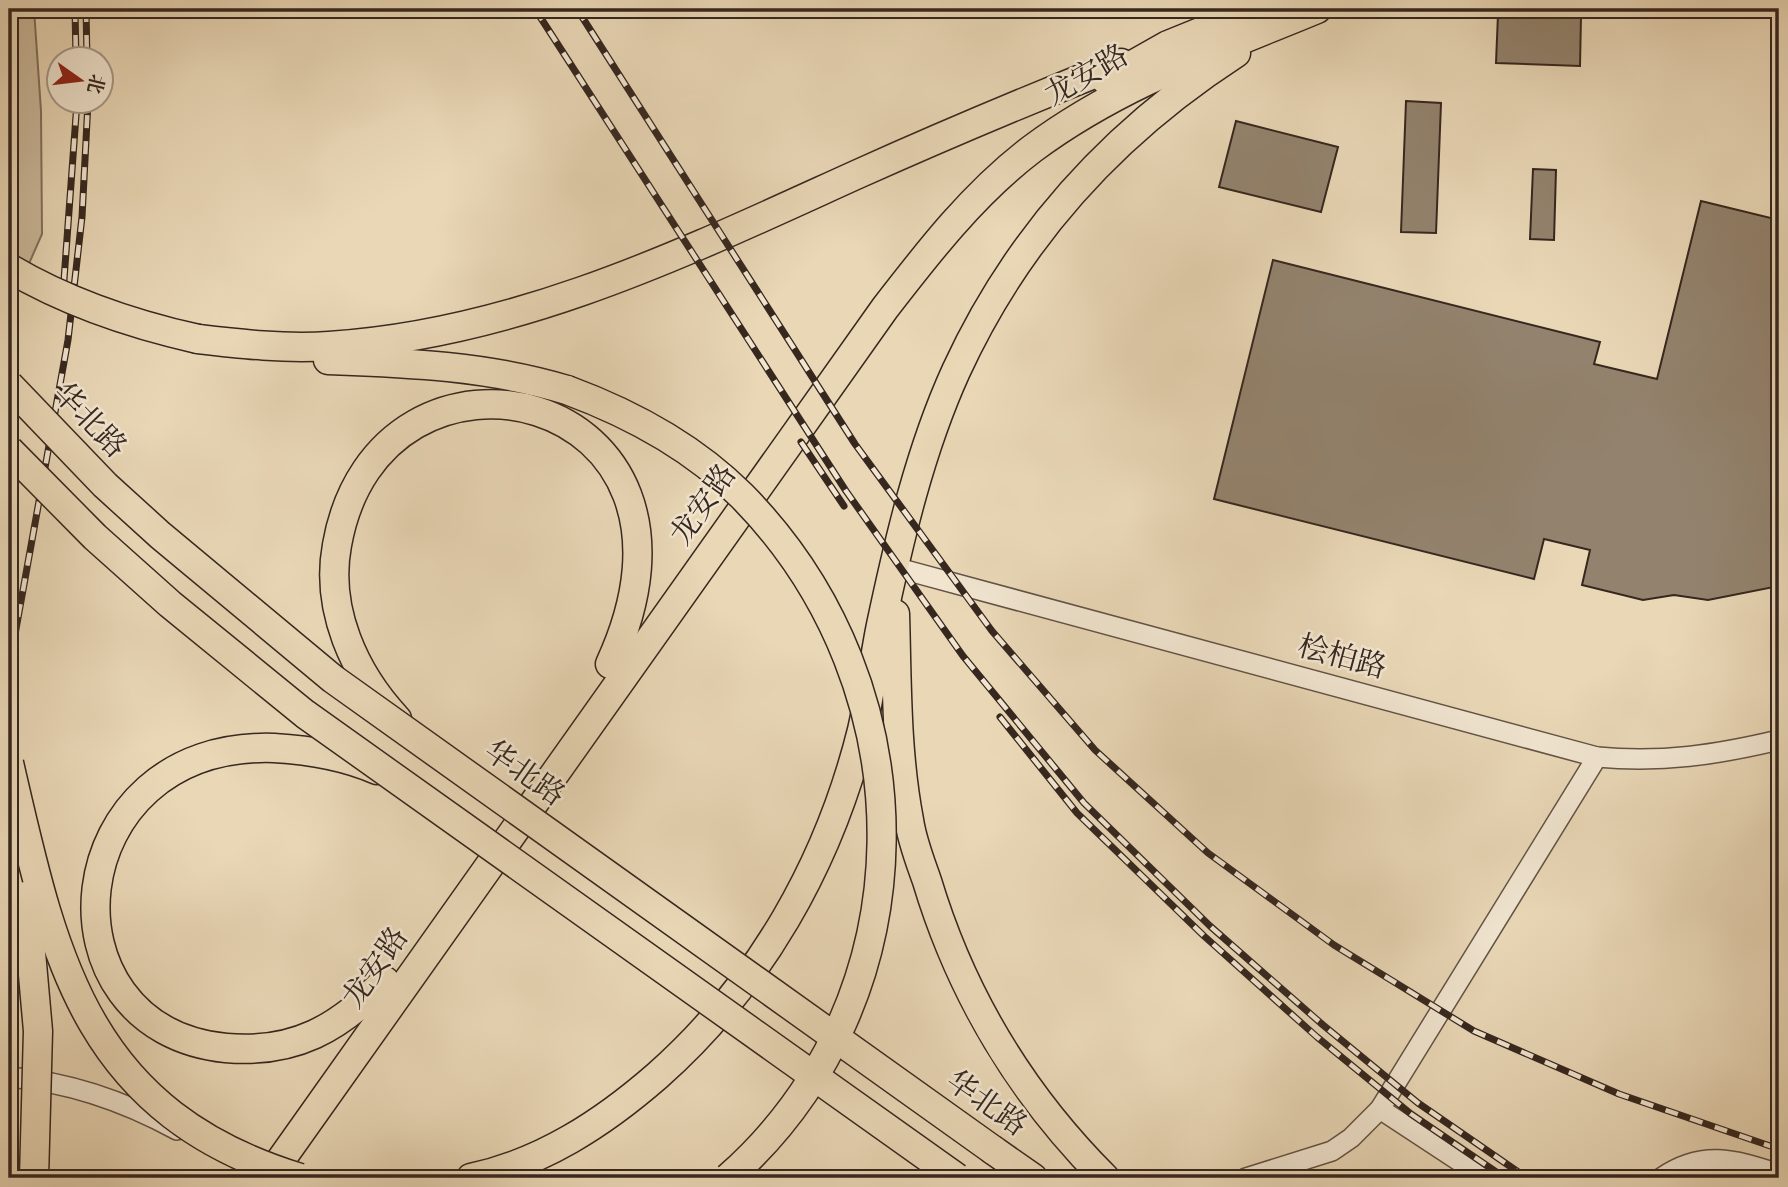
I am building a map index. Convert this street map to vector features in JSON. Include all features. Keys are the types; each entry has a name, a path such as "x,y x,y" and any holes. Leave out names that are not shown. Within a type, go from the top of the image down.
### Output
{"highway":[{"name":"龙安路","path":"239,1173 385,981 869,298 922,230 970,180 1022,136 1077,98 1168,45 1257,9"},
{"name":"龙安路","path":"268,1178 877,320 936,243 982,192 1031,149 1086,113 1174,66 1306,13"},
{"path":"471,1178 525,1162 564,1143 601,1120 672,1062 712,1021 763,957 793,905 835,818 863,727 894,567 932,434 954,374 980,321 1049,216 1132,132 1182,89 1306,13"},
{"path":"198,339 264,346 328,346 407,337 485,321 634,274 1027,100 1168,45"},
{"path":"9,268 84,306 142,327 298,358 484,369 567,390 608,405 681,446 741,495 795,558 840,637 867,712 881,792 880,883 869,948 856,992 834,1042 789,1114 728,1178"},
{"name":"华北路","path":"9,385 106,485 169,543 333,679 1033,1178"},
{"path":"416,738 375,694 358,665 337,610 335,554 346,506 372,461 412,425 435,414 466,405 498,404 552,417 582,433 605,454 620,477 632,506 639,535 639,570 624,633 610,664"},
{"path":"9,450 95,537 170,604 305,713 957,1178"},
{"path":"894,567 902,774 909,823 938,918 980,1009 1018,1074 1050,1118 1105,1178"},
{"path":"385,981 354,1012 321,1034 265,1048 218,1047 178,1035 157,1023 122,991 102,951 95,905 97,880 112,835 141,794 162,777 185,764 235,750 276,748 345,759 396,778"},
{"path":"9,763 32,862 57,951 87,1017 106,1045 135,1080 180,1120 242,1157 300,1178"},
{"path":"9,814 25,887 35,982 38,1031 34,1178"}],"street":[{"name":"桧柏路","path":"894,567 1597,757 1646,761 1703,757 1779,740"},
{"path":"1246,1178 1332,1151 1351,1138 1380,1109 1597,757"},
{"path":"9,1077 58,1084 125,1105 187,1136 239,1173"},
{"path":"1380,1109 1485,1178"},
{"path":"1661,1178 1703,1158 1738,1161 1779,1174"}],"shaded area":[{"path":"9,9 34,9 41,111 42,234 9,309"}],"building":[{"path":"1498,14 1581,16 1580,66 1496,63"},
{"path":"1406,101 1441,103 1436,233 1401,232"},
{"path":"1236,121 1338,147 1321,212 1219,187"},
{"path":"1533,169 1556,170 1554,240 1530,239"},
{"path":"1701,201 1779,220 1779,586 1708,600 1674,595 1643,600 1582,585 1590,550 1544,539 1534,579 1214,499 1273,260 1600,342 1594,364 1657,379"}],"tunnel":[{"path":"232,1167 251,1178"}],"railway":[{"path":"75,9 76,46"},
{"path":"86,9 87,46"},
{"path":"535,9 846,491 963,656 1084,803 1210,926 1323,1025 1418,1103 1527,1178"},
{"path":"577,9 855,444 992,631 1095,750 1208,853 1334,945 1474,1031 1619,1094 1779,1149"},
{"path":"62,307 76,116"},
{"path":"9,668 68,340 82,217 87,116"},
{"path":"801,442 844,506"},
{"path":"1000,717 1077,813 1204,936 1317,1037 1411,1114 1505,1178"}]}
